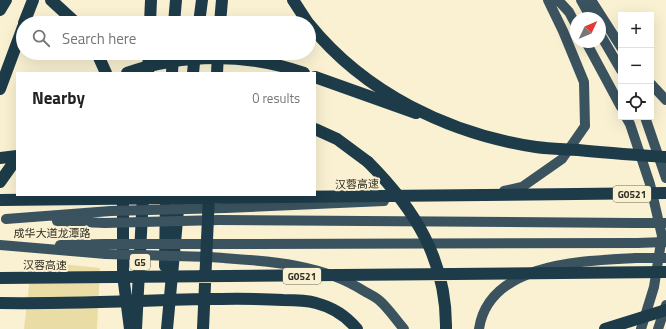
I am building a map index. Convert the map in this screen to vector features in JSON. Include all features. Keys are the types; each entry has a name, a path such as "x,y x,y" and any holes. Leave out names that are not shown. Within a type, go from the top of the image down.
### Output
{"highway":[{"path":"0,10 6,0"},
{"path":"27,16 33,0"},
{"path":"51,0 68,16"},
{"path":"150,16 151,0"},
{"path":"175,16 176,0"},
{"path":"200,16 202,0"},
{"path":"221,16 222,0"},
{"path":"293,0 304,16"},
{"path":"316,32 324,42 358,74 386,93 449,124"},
{"path":"0,89 16,46"},
{"path":"100,60 106,72"},
{"path":"148,72 149,60"},
{"path":"172,72 173,60"},
{"path":"129,72 176,60"},
{"path":"193,72 194,60"},
{"path":"217,72 218,60"},
{"path":"245,60 265,63 300,72"},
{"path":"316,77 449,124 491,137 536,147 666,157"},
{"path":"316,129 337,139 368,162 394,189 421,228 439,269 445,304 446,329"},
{"path":"0,158 16,157"},
{"path":"0,182 16,158"},
{"name":"汉蓉高速","path":"0,200 666,194"},
{"path":"123,196 123,275 130,329"},
{"name":"G5","path":"136,329 144,196"},
{"name":"G5","path":"165,329 166,196"},
{"path":"165,329 180,196"},
{"path":"203,329 209,196"},
{"name":"汉蓉高速","path":"0,278 666,272"},
{"path":"0,303 43,304 261,298 317,303 343,316 357,329"},
{"path":"605,329 666,310"}],"main road":[{"path":"3,219 112,212 472,197 522,187 562,159 585,126 584,82 563,31 548,0"},
{"path":"558,0 570,14"},
{"path":"581,0 588,12"},
{"path":"591,0 618,42"},
{"path":"606,44 618,65"},
{"path":"589,48 618,101"},
{"path":"654,87 666,100"},
{"path":"627,120 650,184 662,236 654,287 641,329"},
{"path":"646,120 666,178"},
{"name":"成华大道龙潭路","path":"3,219 105,223 219,220 666,223"},
{"path":"105,249 210,244 666,242"},
{"name":"成华大道龙潭路","path":"0,245 105,249"},
{"path":"105,249 261,261 309,268 331,274 355,285 380,301 404,329"},
{"path":"479,329 480,320 492,298 513,281 533,272 569,264 636,258 666,258"},
{"path":"658,329 666,305"}],"shaded area":[{"path":"32,261 100,268 97,329 24,329"}]}
